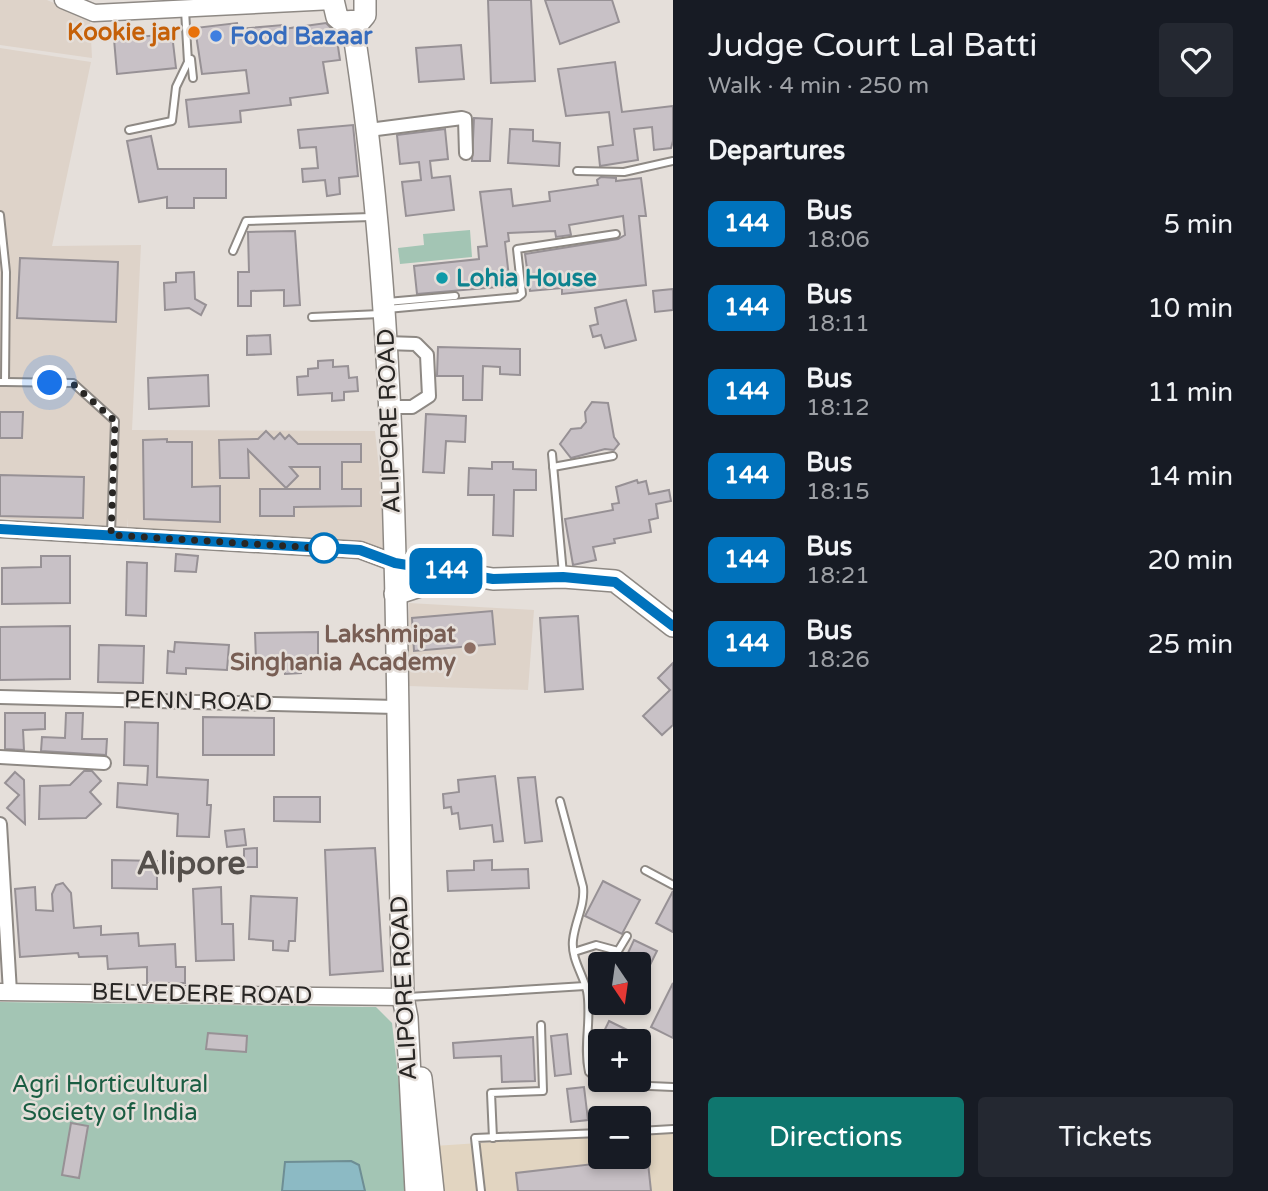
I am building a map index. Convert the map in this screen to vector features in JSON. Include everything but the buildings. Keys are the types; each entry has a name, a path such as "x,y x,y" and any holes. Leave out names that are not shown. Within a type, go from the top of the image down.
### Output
{"highway":[{"path":"333,1 337,17 352,22 360,21 365,15 365,0"},
{"name":"ALIPORE ROAD","path":"352,22 369,130 385,308 395,563 396,707 405,1008 416,1191"},
{"path":"395,563 493,579"},
{"path":"395,594 426,584 493,579 563,577 615,582 673,626"},
{"path":"405,1008 417,1051 433,1191"}],"main road":[{"path":"63,0 94,13 333,1"},
{"path":"0,529 360,550 395,563"},
{"name":"BELVEDERE ROAD","path":"5,992 405,1008"}],"street":[{"path":"369,130 461,118 464,119 466,153"},
{"path":"386,343 416,344 427,355 429,396 422,403 388,407"},
{"name":"PENN ROAD","path":"0,697 396,707"},
{"path":"0,757 104,763"},
{"path":"0,824 5,992"}],"lane":[{"path":"187,8 193,78"},
{"path":"130,130 172,121 176,86 189,57 187,8"},
{"path":"577,171 624,172 673,161"},
{"path":"0,215 3,382 72,383 115,421 111,535"},
{"path":"233,251 246,221 377,216"},
{"path":"312,317 518,297 522,294 517,249 615,234"},
{"path":"385,308 455,296"},
{"path":"552,454 563,577"},
{"path":"553,467 613,456"},
{"path":"560,801 584,895 572,941 584,986 589,1073 603,1084 673,1087"},
{"path":"645,870 673,885"},
{"path":"574,953 596,946 618,951 627,936"},
{"path":"405,1008 584,986"},
{"path":"493,1138 491,1093 543,1091 541,1025"},
{"path":"651,1130 673,1129"},
{"path":"481,1191 475,1138 588,1134"}],"shaded area":[{"path":"0,0 47,0 90,18 92,58 0,45"},
{"path":"0,48 91,62 52,246 141,245 132,430 375,431 388,552 128,530 128,518 127,529 0,518"},
{"name":"Lakshmipat Singhania Academy","path":"409,603 534,610 528,690 409,686"},
{"path":"673,1130 673,1191 438,1191 434,1146 588,1136 588,1169 651,1169 651,1131"}],"green space":[{"path":"470,230 472,257 400,264 398,248 424,245 423,234"},
{"name":"Agri Horticultural Society of India","path":"0,1002 376,1007 392,1023 411,1191 0,1191"}],"water":[{"path":"351,1161 359,1165 365,1191 282,1191 285,1162"}],"bus line":[{"name":"144","path":"0,529 360,550 395,563 493,579 563,577 615,582 673,626"}],"place":[{"name":"Kookie jar","path":"194,32"},
{"name":"Food Bazaar","path":"216,36"},
{"name":"Lohia House","path":"442,278"},
{"name":"Lakshmipat Singhania Academy","path":"470,648"}],"district":[{"name":"Alipore","path":"191,864"}],"route":[{"path":"50,383 72,383 115,421 111,535 333,549 324,548"}]}
